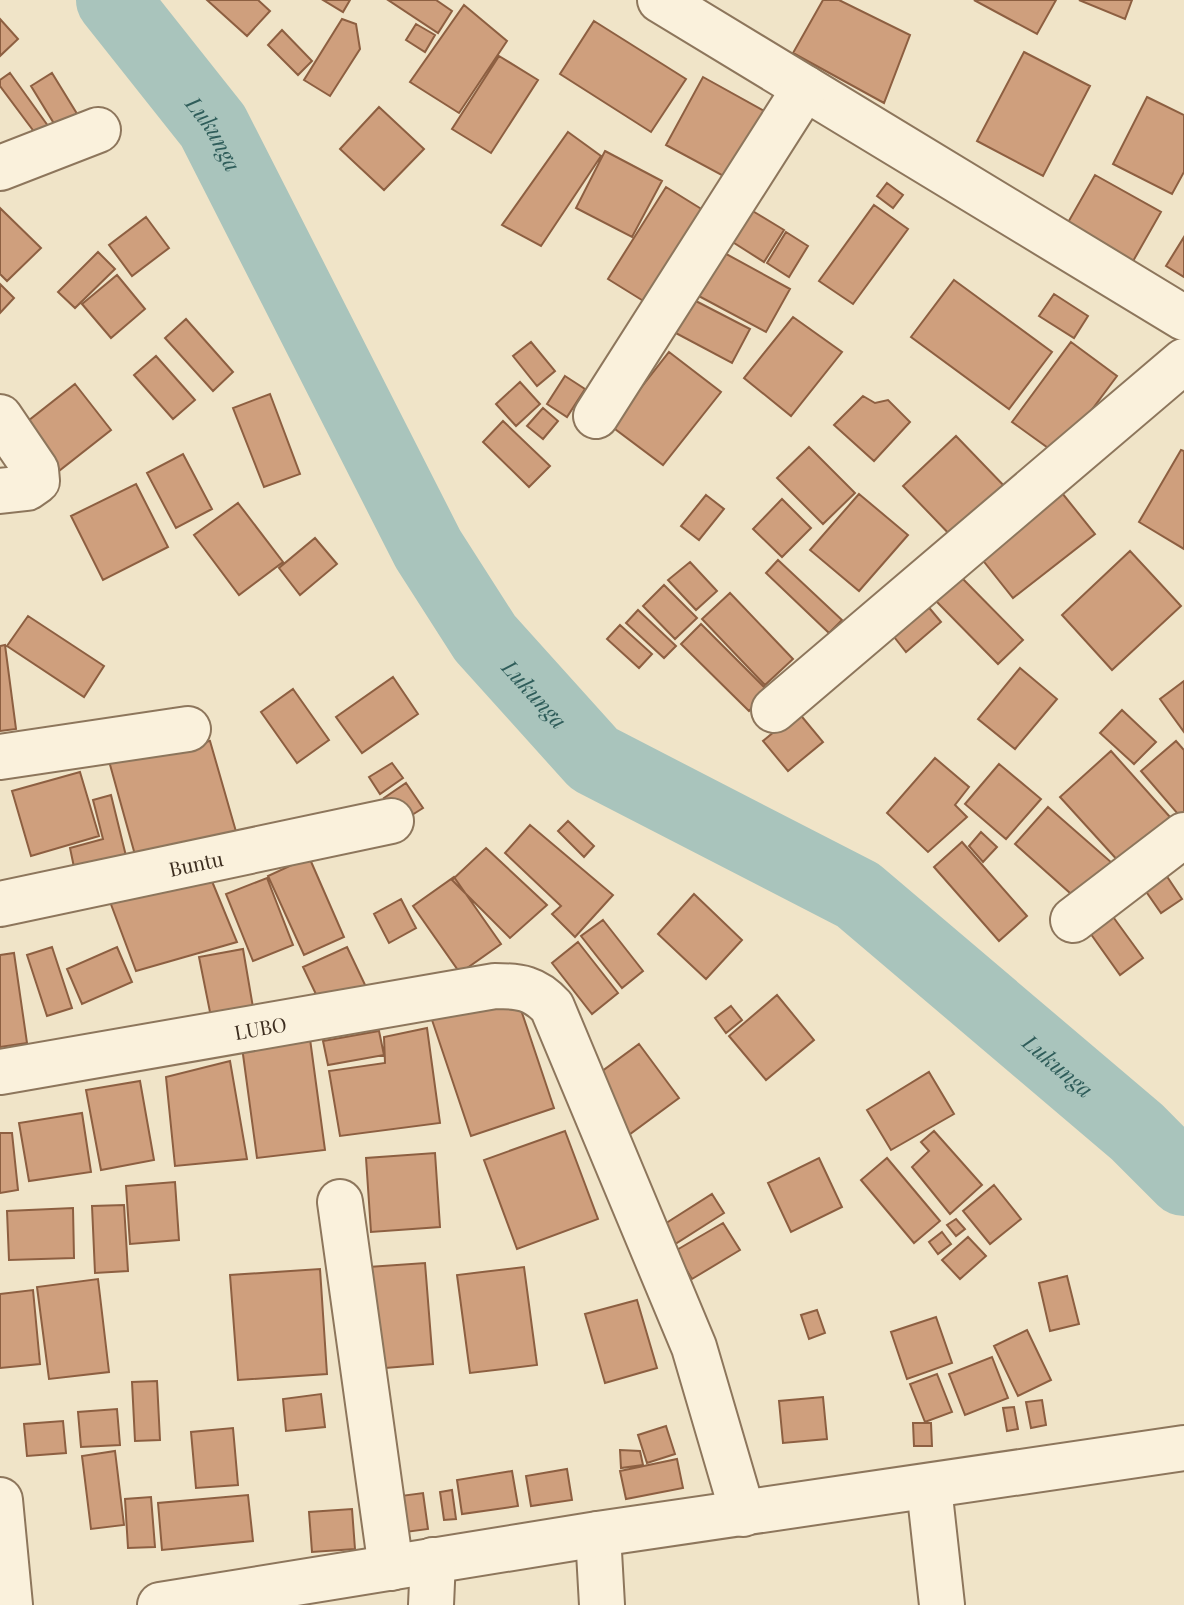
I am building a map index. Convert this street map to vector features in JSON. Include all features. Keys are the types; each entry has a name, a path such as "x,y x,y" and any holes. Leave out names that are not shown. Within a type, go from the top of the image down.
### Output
{"street":[{"path":"660,0 1184,318"},
{"path":"596,416 805,88"},
{"path":"0,168 98,130"},
{"path":"774,710 1184,361"},
{"path":"0,417 36,470 37,481 27,488 0,491"},
{"path":"0,757 188,729"},
{"name":"Buntu","path":"0,904 391,821"},
{"path":"1073,920 1184,835"},
{"name":"LUBO","path":"0,1072 495,986 522,987 539,993 552,1007 694,1347 743,1514"},
{"path":"340,1202 391,1568"},
{"path":"185,1603 262,1596 433,1560 1177,1449"},
{"path":"929,1487 942,1605"},
{"path":"0,1500 10,1605"},
{"path":"598,1534 602,1605"},
{"path":"431,1605 433,1560"}],"building":[{"path":"207,0 258,0 270,11 247,36"},
{"path":"323,0 350,0 343,12"},
{"path":"388,0 436,0 452,11 438,33"},
{"path":"823,0 839,0 910,35 884,103 793,53"},
{"path":"974,0 1056,0 1037,34"},
{"path":"1079,0 1132,0 1125,19"},
{"path":"464,5 507,41 459,113 410,82"},
{"path":"0,19 18,39 0,56"},
{"path":"342,19 356,24 360,49 330,96 304,80"},
{"path":"594,21 686,79 651,132 560,74"},
{"path":"416,24 435,35 425,52 406,40"},
{"path":"282,30 312,61 298,75 268,45"},
{"path":"1024,52 1090,86 1043,176 977,141"},
{"path":"499,56 538,80 491,153 452,129"},
{"path":"10,73 56,137 44,145 0,86 0,80"},
{"path":"52,73 79,117 58,130 31,86"},
{"path":"703,77 766,112 729,179 666,145"},
{"path":"1147,97 1184,115 1184,172 1172,194 1113,164"},
{"path":"379,107 424,149 384,190 340,149"},
{"path":"568,132 601,156 541,246 502,225"},
{"path":"605,151 662,181 632,237 576,208"},
{"path":"1095,175 1161,212 1124,277 1058,240"},
{"path":"887,183 903,195 893,208 877,196"},
{"path":"666,187 703,210 645,302 608,279"},
{"path":"874,205 908,229 853,304 819,281"},
{"path":"0,208 41,248 7,281 0,274"},
{"path":"751,210 784,230 764,262 731,241"},
{"path":"146,217 169,248 132,276 109,245"},
{"path":"786,232 808,246 789,277 767,263"},
{"path":"1184,237 1184,277 1166,266"},
{"path":"719,250 790,289 766,332 695,294"},
{"path":"98,252 115,269 75,308 58,292"},
{"path":"117,275 145,309 111,338 82,304"},
{"path":"954,280 1052,352 1009,409 911,337"},
{"path":"0,284 14,298 0,313"},
{"path":"1054,294 1088,316 1074,338 1039,316"},
{"path":"690,298 750,329 732,363 672,331"},
{"path":"793,317 842,352 791,416 744,378"},
{"path":"186,319 233,372 213,391 165,338"},
{"path":"531,342 555,371 537,386 513,356"},
{"path":"1071,342 1117,376 1058,455 1012,422"},
{"path":"669,352 721,392 663,465 611,426"},
{"path":"156,356 195,400 173,419 134,375"},
{"path":"565,376 585,389 567,417 547,404"},
{"path":"520,382 540,404 516,426 496,404"},
{"path":"75,384 111,430 50,478 14,432"},
{"path":"270,394 300,474 264,487 233,408"},
{"path":"863,396 875,403 888,400 910,422 874,461 834,425"},
{"path":"543,408 558,421 543,439 527,426"},
{"path":"503,421 550,466 529,487 483,442"},
{"path":"956,436 1009,491 956,541 903,486"},
{"path":"809,447 855,493 823,524 777,478"},
{"path":"1181,450 1184,451 1184,549 1139,522"},
{"path":"183,454 212,509 176,528 147,473"},
{"path":"136,484 168,547 103,580 71,516"},
{"path":"1058,488 1095,534 1013,598 977,553"},
{"path":"859,494 908,535 859,591 810,550"},
{"path":"706,495 724,509 699,540 681,526"},
{"path":"782,499 811,528 782,557 753,529"},
{"path":"238,503 283,562 239,595 194,535"},
{"path":"315,538 337,564 300,595 279,568"},
{"path":"1130,551 1181,606 1112,670 1062,615"},
{"path":"778,560 842,620 829,633 766,573"},
{"path":"690,562 717,591 696,610 668,580"},
{"path":"960,576 1023,640 998,664 935,600"},
{"path":"664,585 697,618 675,639 643,606"},
{"path":"730,593 793,659 765,685 702,619"},
{"path":"926,604 941,622 906,652 891,633"},
{"path":"638,610 676,646 664,658 626,623"},
{"path":"28,616 104,666 84,697 7,646"},
{"path":"701,624 768,691 749,711 681,644"},
{"path":"620,625 652,654 639,668 607,639"},
{"path":"5,645 16,729 0,731 0,646"},
{"path":"1020,668 1057,699 1015,749 978,719"},
{"path":"393,677 418,714 362,753 336,717"},
{"path":"1184,681 1184,732 1160,699"},
{"path":"293,689 329,740 297,763 261,712"},
{"path":"1122,710 1156,742 1134,764 1100,733"},
{"path":"798,712 823,742 788,771 763,741"},
{"path":"210,741 237,835 137,862 109,761"},
{"path":"1176,741 1184,750 1184,821 1141,771"},
{"path":"1111,751 1170,817 1120,863 1060,797"},
{"path":"935,758 969,787 955,805 967,817 928,852 887,813"},
{"path":"392,763 403,778 380,794 369,777"},
{"path":"999,764 1041,799 1006,839 965,804"},
{"path":"80,772 99,836 31,856 12,791"},
{"path":"406,783 423,808 401,822 384,798"},
{"path":"111,795 127,860 75,872 70,848 103,839 93,800"},
{"path":"1048,807 1112,863 1079,901 1015,844"},
{"path":"568,821 594,846 584,857 558,831"},
{"path":"530,825 613,895 575,937 552,914 561,906 505,853"},
{"path":"981,832 997,847 983,862 969,846"},
{"path":"962,842 1027,916 999,941 934,867"},
{"path":"486,848 547,905 510,938 452,880"},
{"path":"309,857 344,937 304,955 268,876"},
{"path":"209,874 237,942 136,971 109,899"},
{"path":"1166,875 1182,899 1161,913 1145,890"},
{"path":"454,877 501,944 460,973 413,906"},
{"path":"267,878 293,945 253,961 226,894"},
{"path":"694,894 742,940 706,979 658,934"},
{"path":"401,899 416,928 389,943 374,914"},
{"path":"1111,914 1143,958 1120,975 1088,930"},
{"path":"603,920 643,971 622,988 581,936"},
{"path":"578,942 618,993 592,1014 552,963"},
{"path":"52,947 72,1008 47,1016 27,955"},
{"path":"117,947 132,982 82,1004 67,969"},
{"path":"347,947 367,989 323,1009 303,967"},
{"path":"243,949 255,1019 213,1027 199,957"},
{"path":"14,953 27,1043 0,1047 0,955"},
{"path":"514,989 554,1108 471,1136 431,1017"},
{"path":"777,995 814,1040 766,1080 729,1036"},
{"path":"731,1006 742,1020 726,1033 715,1018"},
{"path":"427,1028 440,1123 340,1136 329,1071 385,1063 384,1037"},
{"path":"379,1031 384,1055 328,1065 323,1041"},
{"path":"310,1039 325,1150 257,1158 242,1047"},
{"path":"639,1044 679,1098 626,1137 586,1083"},
{"path":"230,1061 247,1159 175,1166 166,1077"},
{"path":"929,1072 954,1114 891,1150 867,1110"},
{"path":"140,1081 154,1160 101,1170 86,1090"},
{"path":"82,1113 91,1172 29,1181 19,1123"},
{"path":"565,1131 598,1219 517,1249 484,1160"},
{"path":"934,1131 982,1185 950,1214 912,1167 929,1151 921,1142"},
{"path":"0,1133 12,1133 18,1190 0,1193"},
{"path":"435,1153 440,1227 371,1232 366,1158"},
{"path":"819,1158 842,1207 791,1232 768,1183"},
{"path":"887,1158 940,1221 914,1243 861,1180"},
{"path":"175,1182 179,1240 130,1244 126,1186"},
{"path":"994,1185 1021,1219 990,1244 963,1211"},
{"path":"712,1194 724,1213 672,1246 660,1227"},
{"path":"124,1205 128,1271 95,1273 92,1206"},
{"path":"73,1208 74,1258 9,1260 7,1211"},
{"path":"956,1219 965,1229 956,1236 947,1225"},
{"path":"723,1223 740,1250 692,1279 675,1251"},
{"path":"942,1232 951,1244 938,1254 929,1242"},
{"path":"968,1237 986,1256 960,1279 942,1260"},
{"path":"425,1263 433,1364 349,1371 340,1269"},
{"path":"524,1267 537,1365 470,1373 457,1275"},
{"path":"320,1269 327,1374 238,1380 230,1275"},
{"path":"1067,1276 1079,1324 1050,1331 1039,1283"},
{"path":"98,1279 109,1372 49,1379 37,1287"},
{"path":"33,1290 40,1364 0,1368 0,1294"},
{"path":"637,1300 657,1368 605,1383 585,1314"},
{"path":"817,1310 825,1333 809,1339 801,1315"},
{"path":"936,1317 952,1363 907,1379 891,1332"},
{"path":"1027,1330 1051,1380 1018,1396 994,1346"},
{"path":"992,1357 1008,1398 965,1415 949,1374"},
{"path":"937,1374 952,1412 925,1422 910,1384"},
{"path":"157,1381 160,1440 135,1441 132,1382"},
{"path":"321,1394 325,1427 286,1431 283,1399"},
{"path":"823,1397 827,1439 783,1443 779,1401"},
{"path":"1042,1400 1046,1425 1031,1428 1026,1402"},
{"path":"1014,1407 1018,1429 1007,1431 1003,1408"},
{"path":"117,1409 120,1445 81,1447 78,1412"},
{"path":"63,1421 66,1453 27,1456 24,1424"},
{"path":"913,1423 931,1423 932,1446 914,1446"},
{"path":"666,1426 675,1454 647,1463 638,1435"},
{"path":"233,1428 238,1485 196,1488 191,1432"},
{"path":"620,1450 640,1451 643,1465 621,1468"},
{"path":"115,1451 124,1525 91,1529 82,1456"},
{"path":"677,1459 683,1488 626,1499 620,1471"},
{"path":"567,1469 572,1500 531,1506 526,1476"},
{"path":"512,1471 518,1506 462,1514 457,1480"},
{"path":"452,1490 456,1519 444,1520 440,1492"},
{"path":"423,1493 428,1529 369,1537 363,1501"},
{"path":"248,1495 253,1541 162,1550 158,1503"},
{"path":"151,1497 155,1547 128,1548 125,1499"},
{"path":"352,1509 355,1549 312,1552 309,1512"}],"waterway":[{"name":"Lukunga","path":"113,0 213,126 428,549 485,638 594,759 858,895 1137,1132 1184,1179"}]}
